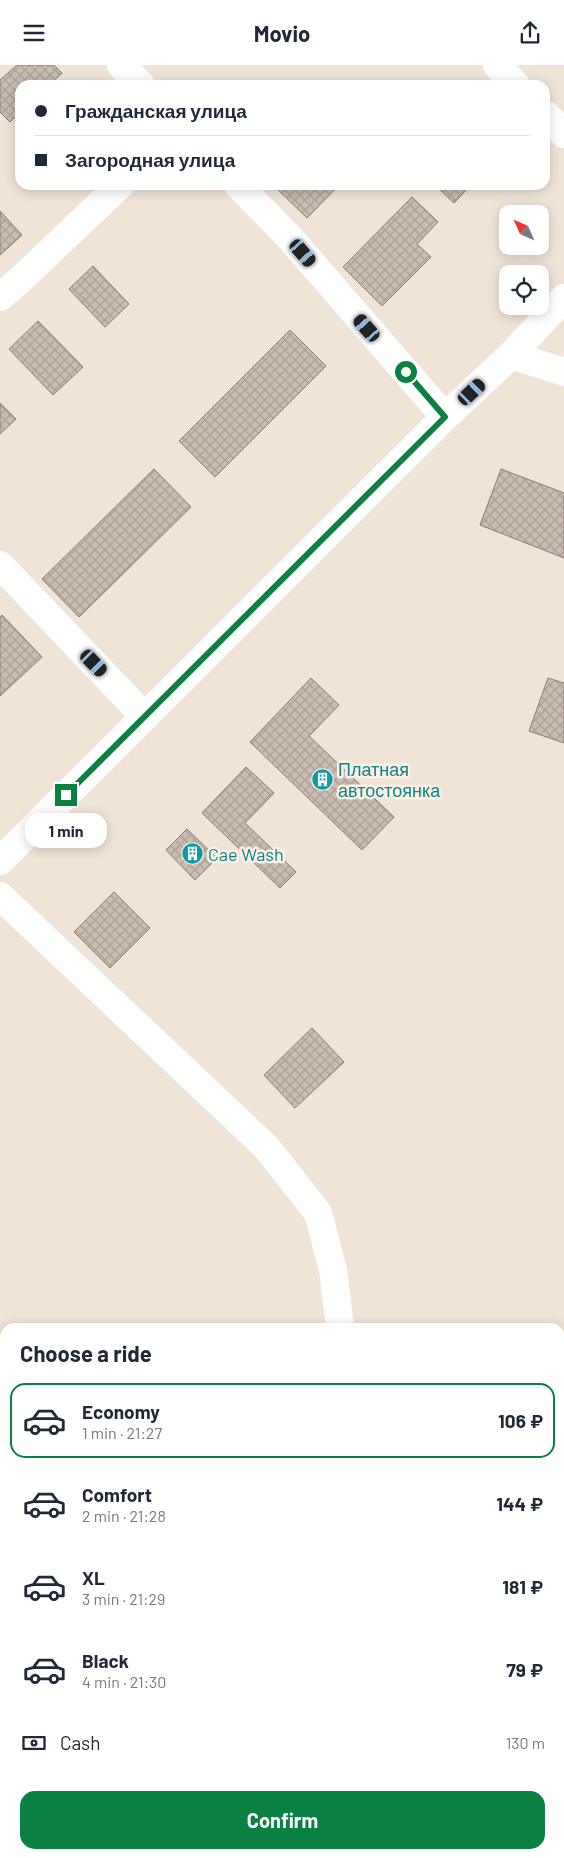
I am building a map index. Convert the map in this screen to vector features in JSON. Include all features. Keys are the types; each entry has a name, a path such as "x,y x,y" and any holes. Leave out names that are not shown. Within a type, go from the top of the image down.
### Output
{"street":[{"path":"121,65 136,80"},
{"path":"497,65 511,80"},
{"path":"550,119 564,133"},
{"path":"0,297 115,190"},
{"path":"243,190 290,239 445,417"},
{"path":"0,861 445,417 511,355 564,298"},
{"path":"511,355 564,372"},
{"path":"0,565 145,717"},
{"path":"0,896 267,1148 318,1213 333,1270 340,1323"}],"building":[{"path":"17,65 54,65 62,73 54,80 15,80 15,117 10,122 0,112 0,80"},
{"path":"278,190 334,190 307,218"},
{"path":"440,190 466,190 454,203"},
{"path":"412,197 438,222 417,244 431,257 382,306 343,267"},
{"path":"0,211 22,235 0,255"},
{"path":"93,266 129,304 105,327 69,289"},
{"path":"38,321 83,367 53,395 9,349"},
{"path":"290,330 326,366 215,477 179,441"},
{"path":"0,403 16,419 0,434"},
{"path":"154,469 191,507 79,617 42,579"},
{"path":"501,469 564,493 564,558 480,525"},
{"path":"2,615 42,657 0,696 0,617"},
{"name":"Платная автостоянка","path":"311,678 339,705 309,736 394,817 362,850 250,742"},
{"path":"548,678 564,683 564,743 529,731"},
{"path":"246,767 274,793 245,823 296,872 280,888 202,813"},
{"name":"Cae Wash","path":"187,829 217,858 195,880 166,850"},
{"path":"114,892 150,928 110,968 74,932"},
{"path":"312,1028 344,1062 295,1108 264,1075"}],"place":[{"name":"Платная автостоянка","path":"322,779"},
{"name":"Cae Wash","path":"192,854"}],"route":[{"path":"66,795 445,417 406,372"}]}
